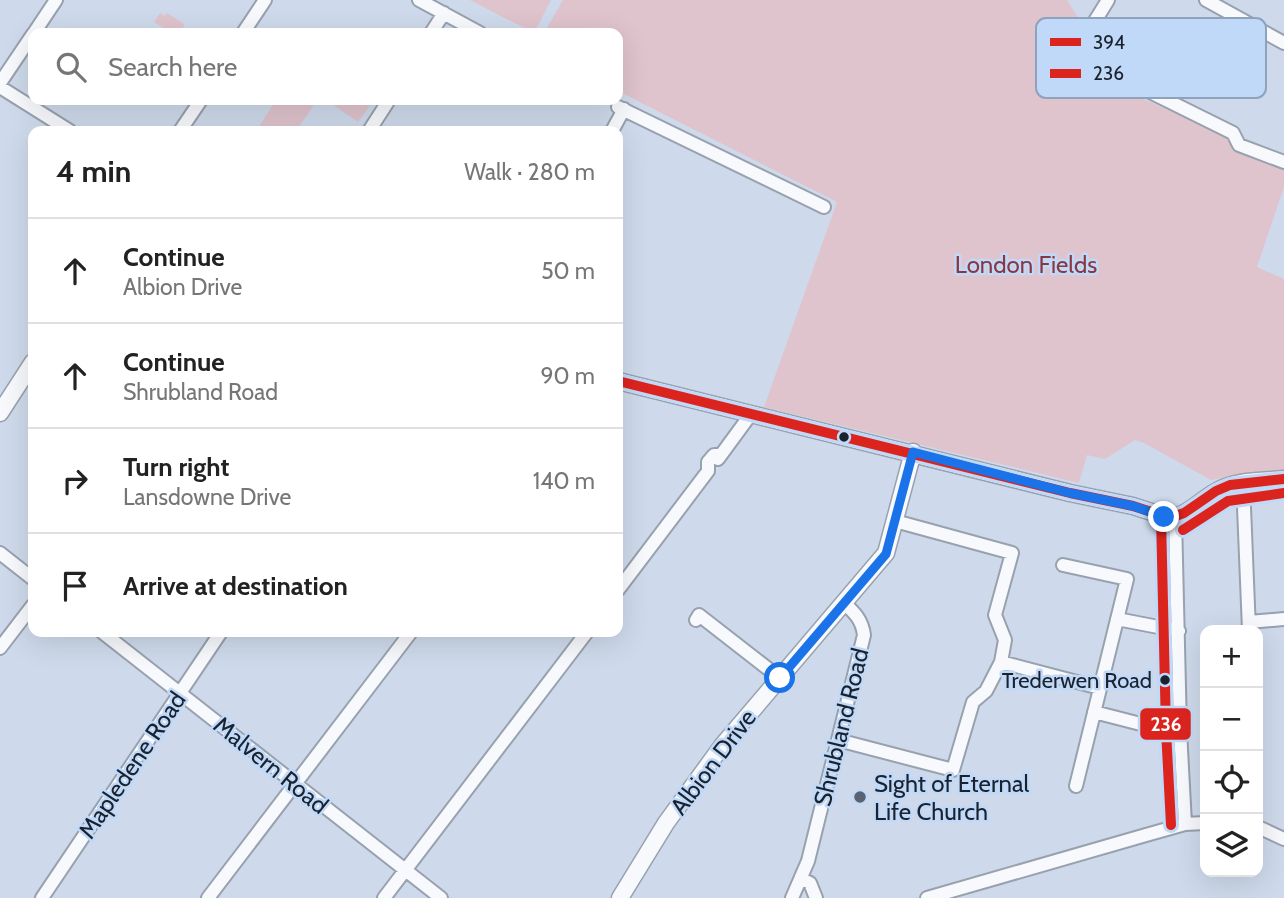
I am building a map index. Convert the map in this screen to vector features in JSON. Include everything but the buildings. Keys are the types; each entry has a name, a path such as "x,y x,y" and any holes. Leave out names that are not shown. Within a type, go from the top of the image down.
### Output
{"street":[{"path":"38,28 56,0"},
{"path":"246,28 265,0"},
{"path":"419,0 471,28"},
{"path":"1097,18 1108,0"},
{"path":"1206,0 1239,18"},
{"path":"434,28 444,13"},
{"path":"1266,33 1284,43"},
{"path":"28,43 0,85 28,103"},
{"path":"1162,98 1233,133 1239,145 1284,162"},
{"path":"30,105 62,126"},
{"path":"183,126 198,105"},
{"path":"374,126 386,105"},
{"path":"613,126 615,105 824,207"},
{"path":"0,413 28,370"},
{"path":"623,382 1175,518 1222,488 1284,479"},
{"path":"623,583 701,480 711,479 716,472 715,462 751,414"},
{"path":"844,603 886,554 913,452"},
{"path":"1243,483 1249,625"},
{"path":"1175,518 1185,824"},
{"path":"838,740 953,770 973,702 986,691 1001,662 1004,640 995,615 1012,553 895,522"},
{"path":"0,553 28,575"},
{"path":"1063,565 1128,579 1076,786"},
{"name":"Albion Drive","path":"620,898 694,783 722,746 844,603"},
{"name":"Shrubland Road","path":"795,897 802,879 864,635 858,616 844,603"},
{"path":"0,648 28,612"},
{"path":"696,620 699,615 780,678"},
{"path":"1117,619 1179,631"},
{"path":"1255,625 1284,620"},
{"name":"Malvern Road","path":"108,637 441,898"},
{"name":"Mapledene Road","path":"42,898 218,637"},
{"path":"208,898 407,637"},
{"path":"384,898 583,637"},
{"path":"1001,662 1100,688"},
{"path":"1094,712 1164,730 1180,730"},
{"path":"927,898 1185,824 1200,823"},
{"path":"1263,829 1284,839"},
{"path":"802,879 810,883 816,898"}],"green space":[{"path":"470,0 551,0 537,28 524,28"},
{"name":"London Fields","path":"563,0 1067,0 1078,18 1036,18 1036,98 1141,98 1230,137 1231,143 1237,148 1284,169 1284,187 1257,267 1284,279 1284,470 1211,480 1135,440 1105,459 1087,455 1079,483 764,407 837,202 623,94 623,28 547,28"},
{"path":"160,13 165,16 167,13 184,24 183,28 163,28 154,22"},
{"path":"273,105 314,105 299,126 259,126"},
{"path":"333,105 370,105 358,122"}],"transit line":[{"name":"394","path":"623,382 1070,493 1133,506 1170,518 1184,513 1216,491 1230,485 1284,479"},
{"name":"236","path":"1183,530 1228,501 1284,493"},
{"name":"236","path":"1161,518 1171,825"}],"place":[{"name":"Trederwen Road","path":"1165,680"},
{"name":"Sight of Eternal Life Church","path":"860,797"}],"route":[{"path":"780,678 886,554 913,452 1070,493 1133,506 1164,517"}]}
